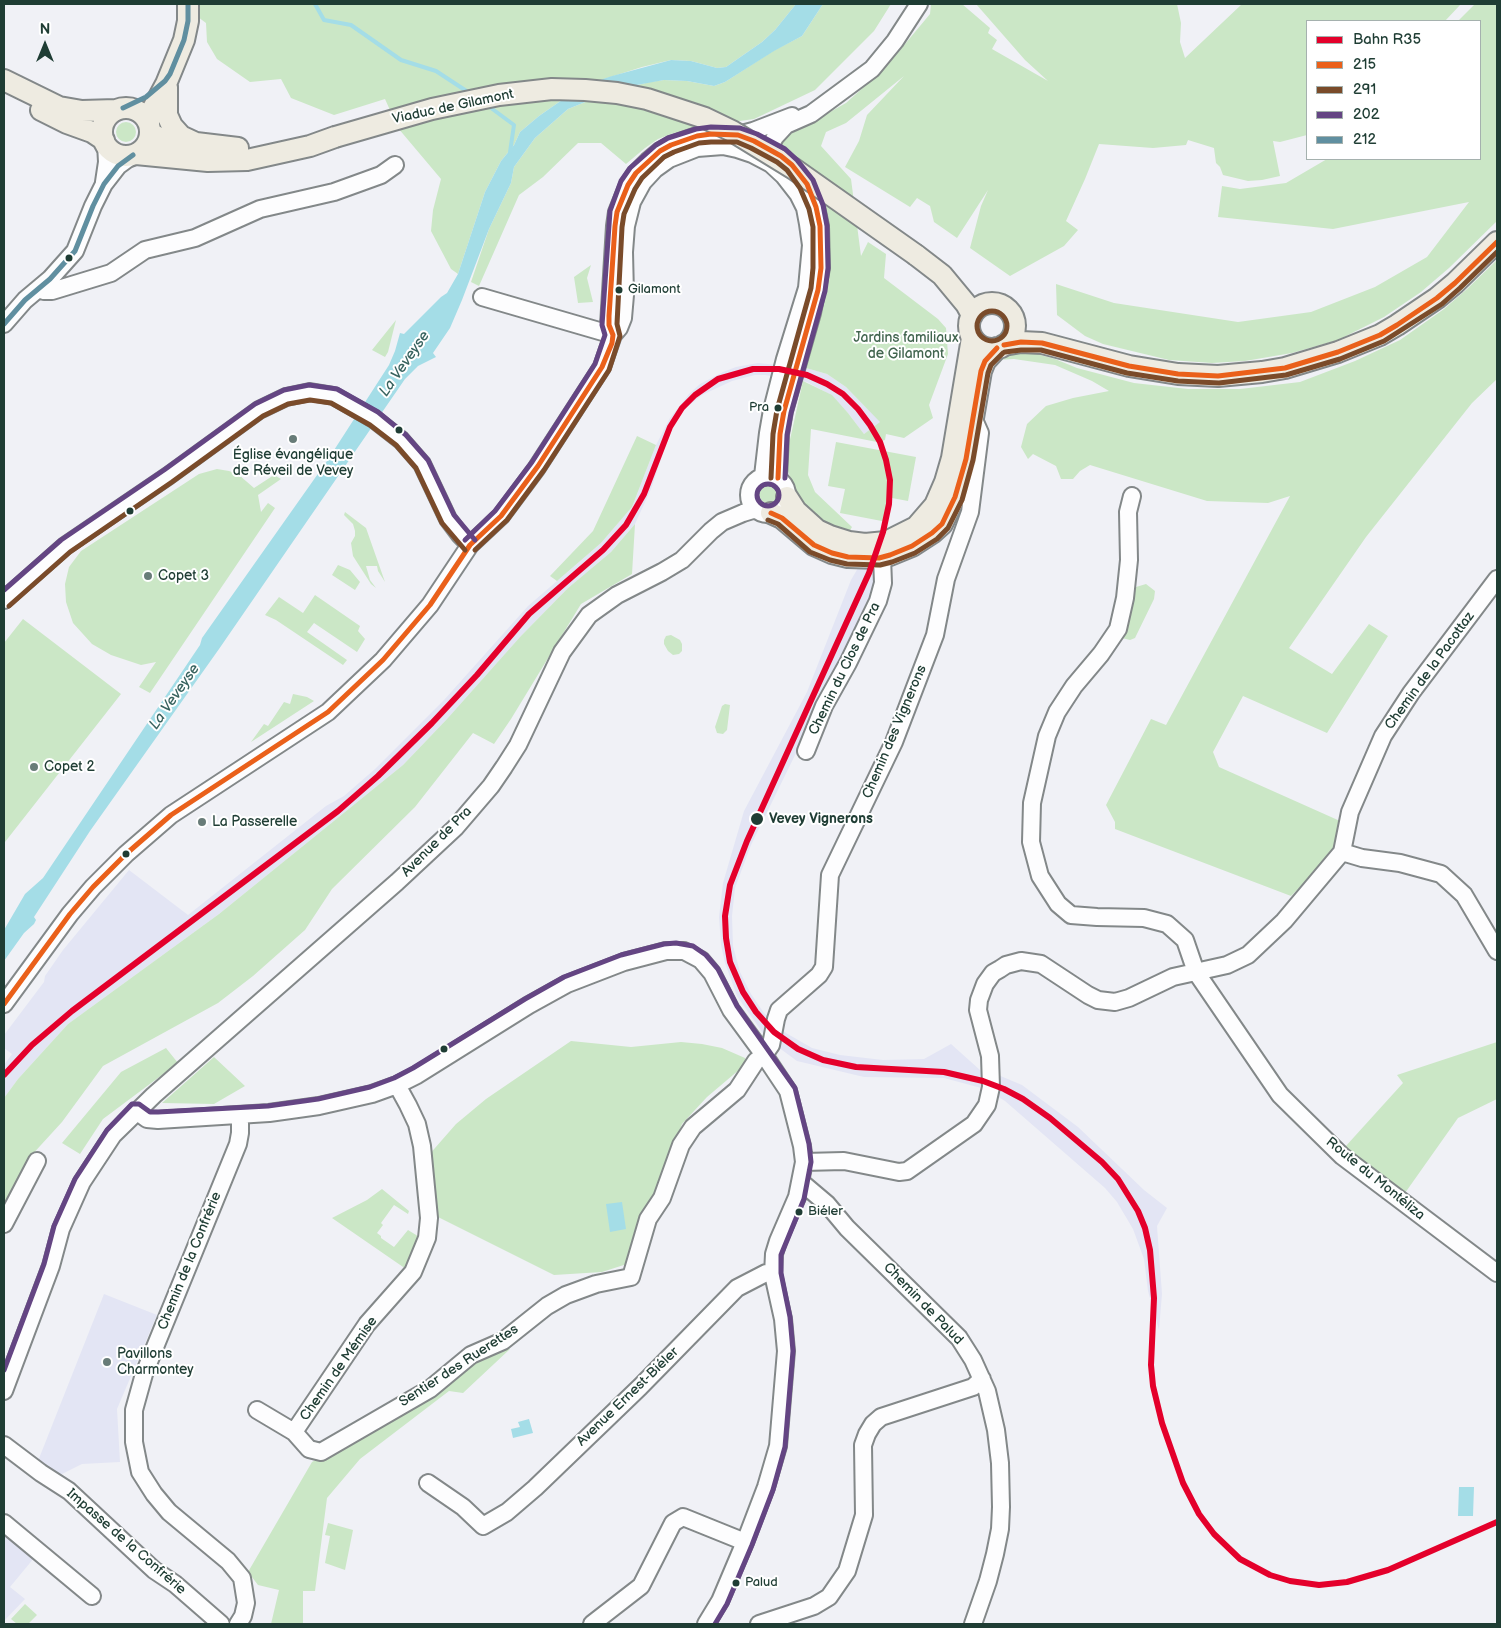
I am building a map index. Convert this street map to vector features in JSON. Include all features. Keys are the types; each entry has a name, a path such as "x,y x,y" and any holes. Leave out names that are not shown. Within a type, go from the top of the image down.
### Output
{"main road":[{"path":"4,90 54,118 92,132 117,154 124,156 134,154 146,146 150,128 150,114 169,77 184,40 188,21 188,4"},
{"path":"105,142 102,130 107,117 146,96 169,77"},
{"path":"169,77 166,112 177,132 196,143 243,152"},
{"path":"4,80 59,107 82,111 132,108 146,117 150,128"},
{"name":"Viaduc de Gilamont","path":"150,128 164,142 182,149 243,152 310,146 432,109 499,94 552,89 585,90 647,99 704,118 732,131 794,169 942,275 966,304 972,315"},
{"name":"Viaduc de Gilamont","path":"134,154 208,161 243,152"},
{"path":"972,338 983,347 1001,347 1021,342 1030,342 1061,347 1129,366 1161,372 1218,376 1262,372 1310,362 1358,345 1397,325 1437,298 1497,242"},
{"name":"Viaduc de Gilamont","path":"942,275 953,278 982,299 994,304"},
{"path":"764,511 782,518 814,545 832,553 858,558 882,557 898,552 919,542 942,524 949,512 961,480 972,338 969,326 972,315 983,306 994,304 1003,307 1024,325 1072,342 1108,359"},
{"path":"787,497 796,511 817,530 849,542 865,544 893,539 916,527 936,505 982,366 990,354 1010,340 1014,332 1012,316"}],"street":[{"path":"769,149 780,130 786,125 811,114 872,69 895,41 919,4"},
{"path":"613,335 609,325 609,316 617,212 628,185 636,174 648,161 670,145 697,136 711,134 738,135 822,105"},
{"path":"738,135 769,149 792,165 804,180 816,208 820,226 821,268 818,290 791,362 768,433 771,477"},
{"path":"104,184 107,162 105,142"},
{"path":"4,1004 70,914 93,887 126,854 171,815 328,712 383,660 430,605 470,545 501,516 538,466 602,367 613,335 620,328 625,295 624,252 626,226 632,202 643,182 655,169 669,160 696,148 723,146 752,154 771,164 784,176 798,194 804,208 811,245 807,288 791,362"},
{"path":"4,324 25,300 50,279 75,251 104,184 118,166 134,154"},
{"path":"39,289 52,291 112,273 145,250 195,238 260,209 334,192 381,175 396,165"},
{"path":"482,297 613,335"},
{"path":"4,600 65,546 168,476 259,410 286,397 310,392 334,396 374,419 390,431 416,456 448,519 470,545"},
{"name":"Chemin des Vignerons","path":"764,1055 771,1044 779,1010 819,975 824,966 830,875 894,742 935,635 946,579 970,512 980,433 977,424 966,417"},
{"path":"771,477 785,486 787,497 785,504 780,509 764,511 752,504 749,493 754,482 771,477"},
{"name":"Avenue de Pra","path":"4,1391 52,1266 61,1229 82,1182 113,1135 136,1111 390,888 455,828 504,767 518,745 562,652 589,615 617,595 682,560 717,525 725,514 749,493"},
{"name":"Route du Montéliza","path":"1132,496 1128,512 1129,560 1125,598 1118,629 1101,654 1074,686 1057,712 1047,736 1032,803 1031,842 1040,876 1058,904 1071,914 1097,917 1144,918 1168,924 1185,940 1196,972 1280,1095 1342,1156 1497,1273"},
{"name":"Avenue de Pra","path":"717,525 736,515 764,511"},
{"name":"Chemin du Clos de Pra","path":"806,751 824,706 848,664 878,602 883,583 882,557"},
{"name":"Chemin de la Pacottaz","path":"1342,852 1350,812 1383,736 1411,693 1497,579"},
{"path":"804,1162 844,1161 899,1172 907,1171 974,1124 987,1105 991,1087 990,1056 978,1010 979,1000 988,979 993,973 1006,965 1021,962 1041,964 1098,1000 1110,1002 1129,998 1173,977 1227,965 1248,955 1284,921 1342,852 1362,858 1400,863 1441,874 1464,895 1497,951"},
{"path":"136,1111 147,1119 158,1120 240,1115 318,1106 372,1094 418,1075 529,1005 567,984 624,962 666,951 684,951 702,960 712,973 731,1010 788,1092 802,1146 804,1162 797,1197 774,1254 773,1274 783,1319 786,1351 778,1446 766,1487 745,1542 720,1601 706,1624"},
{"name":"Sentier des Ruerettes","path":"321,1452 430,1388 471,1355 503,1341 547,1306 566,1295 596,1284 631,1277 648,1219 662,1198 681,1145 693,1127 737,1090 756,1061 764,1055"},
{"name":"Chemin de Mémise","path":"294,1432 367,1324 413,1272 427,1238 429,1218 422,1146 417,1124 397,1085"},
{"name":"Chemin de la Confrérie","path":"238,1624 243,1616 246,1603 242,1578 228,1561 169,1512 154,1494 140,1472 134,1442 134,1410 144,1374 238,1144 240,1115"},
{"path":"4,1224 37,1161"},
{"name":"Chemin de Palud","path":"801,1182 827,1204 848,1228 959,1338 973,1360 987,1391 996,1430 1000,1463 1000,1529 988,1581 973,1624"},
{"name":"Avenue Ernest-Biéler","path":"428,1483 463,1507 483,1526 507,1512 535,1488 640,1387 737,1288 766,1273 773,1274"},
{"path":"759,1624 822,1602 829,1597 847,1571 864,1515 863,1445 873,1424 881,1417 973,1387 982,1379"},
{"name":"Chemin de Mémise","path":"257,1410 294,1432 309,1449 321,1452"},
{"name":"Impasse de la Confrérie","path":"4,1445 69,1491 154,1570 175,1584 221,1624"},
{"path":"592,1624 641,1586 673,1523 682,1517 745,1542"},
{"path":"4,1523 92,1596"}],"shaded area":[{"path":"758,363 806,368 827,374 846,387 881,422 864,434 831,395 807,382 765,375 755,375 732,381 702,395 685,409 671,429 651,489 635,524 611,552 568,588 520,637 403,765 219,914 68,1024 18,1079 4,1098 4,1065 12,1054 4,1048 4,1035 44,982 45,976 63,950 129,870 188,915 326,806 344,796 375,769 444,700 528,606 601,543 632,507 656,445 670,418 689,394 700,384 723,372 736,367"},
{"path":"858,568 878,571 871,606 820,704 751,845 735,888 732,916 733,946 740,972 751,994 764,1013 786,1033 812,1048 840,1055 883,1060 924,1059 951,1044 980,1070 991,1072 1022,1085 1078,1127 1144,1190 1167,1208 1157,1226 1162,1294 1159,1330 1148,1291 1144,1259 1133,1229 1117,1202 1105,1188 1005,1101 985,1089 944,1078 864,1077 797,1061 767,1039 737,996 725,963 721,945 719,917 723,883 744,811 807,692 851,580"},
{"name":"Pavillons Charmontey","path":"104,1294 157,1315 117,1409 120,1462 82,1464 58,1476 38,1461"},
{"path":"4,1523 39,1552 10,1587 25,1599 4,1621"}],"green space":[{"path":"197,4 796,4 775,30 762,42 726,67 717,68 691,61 671,60 642,67 582,86 539,116 520,132 514,145 501,161 485,192 458,274 451,269 431,231 433,210 441,179 398,128 385,99 334,115 291,98 281,79 250,82 217,59 207,42 206,23 198,17"},
{"path":"823,4 891,4 874,31 815,90 754,119 697,127 674,133 658,139 626,164 601,143 578,143 543,177 519,195 479,286 471,282 489,229 511,183 514,167 535,138 568,109 605,94 649,82 664,80 687,81 714,86 725,82 773,51 802,36"},
{"name":"Jardins familiaux de Gilamont","path":"931,4 962,4 990,28 988,33 997,40 992,49 1048,81 1025,60 976,4 1177,4 1181,23 1180,42 1185,58 1242,4 1461,4 1446,20 1306,20 1306,135 1280,142 1273,141 1280,176 1248,181 1223,175 1216,163 1214,148 1188,140 1186,145 1153,148 1099,144 1066,221 1078,230 1064,246 1010,276 970,248 981,206 988,190 957,238 934,222 930,206 917,198 910,207 845,167 859,141 867,115 904,76 846,123 826,132 821,146 851,179 861,256 868,242 886,254 884,278 938,319 946,328 948,354 929,405 933,418 904,438 886,434 885,440 877,442 811,429 808,475 815,492 852,527 849,532 825,528 798,500 785,462 803,381 832,395 864,434 880,422 846,387 827,374 806,368 828,286 828,224 825,208 812,189 781,156 782,140 846,103 885,68 930,14"},
{"path":"1475,4 1497,4 1497,221 1449,268 1421,292 1384,317 1338,340 1292,353 1245,361 1212,363 1169,360 1103,344 1085,336 1057,315 1056,284 1114,303 1238,322 1311,312 1375,287 1427,257 1469,202 1333,229 1218,217 1222,186 1240,189 1286,183 1325,160 1481,160 1481,20 1459,20"},
{"path":"126,122 133,125 136,132 133,139 126,142 119,139 116,132 119,125"},
{"path":"1497,260 1497,379 1472,403 1366,537 1289,648 1332,674 1369,624 1388,636 1327,733 1243,696 1213,752 1219,767 1340,821 1337,850 1291,896 1115,829 1115,822 1106,805 1151,719 1166,725 1290,496 1268,503 1207,501 1090,465 1080,471 1073,479 1061,479 1056,466 1033,454 1028,459 1021,447 1027,424 1046,406 1073,398 1109,391 1092,381 1055,365 1014,359 997,360 1015,351 1030,352 1077,368 1134,383 1188,389 1240,389 1300,382 1355,361 1400,340 1444,309"},
{"path":"591,265 587,278 593,302 578,303 574,277"},
{"path":"396,320 388,352 385,357 372,350"},
{"path":"637,436 656,445 632,507 601,543 557,581 550,576 593,531"},
{"path":"836,442 916,457 908,501 892,498 887,522 840,513 845,489 828,486"},
{"name":"Copet 3","path":"217,469 239,475 254,488 274,475 281,479 258,495 261,512 268,503 275,508 150,693 139,687 156,662 141,665 111,655 92,644 73,623 66,602 65,584 69,567 81,551 199,474"},
{"path":"769,484 776,487 779,494 776,501 769,504 762,501 759,494 762,487"},
{"path":"345,512 366,528 385,582 377,566 366,566 370,580 376,588 371,584 353,556 351,543 355,536 355,531 353,524 344,515"},
{"path":"635,524 632,574 581,604 494,744 473,733 415,807 332,889 305,930 253,976 218,1003 103,1066 62,1122 30,1157 4,1207 4,1098 18,1079 68,1024 219,914 403,765 520,637 568,588 611,552"},
{"path":"338,565 350,570 360,582 355,590 332,575"},
{"path":"1146,584 1155,591 1154,599 1135,638 1130,640 1122,638 1121,631 1131,609 1136,587"},
{"path":"315,595 360,626 358,631 365,639 357,652 314,623 307,632 347,660 343,665 276,620 265,615 279,597 303,613"},
{"name":"Copet 2","path":"23,619 121,694 5,842 4,643"},
{"path":"671,635 680,640 682,644 682,651 679,654 673,655 664,644 666,636"},
{"path":"293,694 307,697 314,701 251,742 264,724 268,726 284,702 290,704"},
{"path":"725,704 730,705 727,730 723,734 717,733 715,727 722,706"},
{"path":"571,1041 631,1047 681,1042 702,1044 722,1048 745,1058 746,1064 707,1097 682,1124 630,1263 602,1272 554,1275 434,1215 428,1156 456,1124 486,1099"},
{"path":"1497,1042 1497,1099 1458,1118 1405,1193 1345,1147 1403,1083 1397,1075"},
{"path":"166,1048 178,1063 103,1119 80,1154 62,1143 121,1072"},
{"path":"214,1057 245,1086 214,1104 162,1103"},
{"path":"382,1189 409,1211 408,1214 394,1205 381,1223 383,1225 377,1233 394,1247 408,1230 421,1238 406,1269 332,1218 367,1200"},
{"path":"504,1344 510,1349 463,1393 449,1391 360,1459 327,1498 315,1591 303,1591 303,1624 271,1624 279,1590 258,1585 248,1572 312,1462 376,1428 472,1359"},
{"path":"328,1523 353,1530 345,1570 325,1563 330,1536 325,1535"},
{"path":"25,1604 37,1615 28,1624 17,1624 11,1619"}],"water":[{"name":"La Veveyse","path":"796,4 823,4 802,36 725,82 714,86 687,81 664,80 626,87 568,109 535,138 514,167 511,183 489,229 450,328 433,353 436,357 418,366 405,379 219,649 90,831 34,917 36,920 34,924 24,933 4,961 4,930 25,894 43,878 200,645 202,638 327,461 389,365 400,333 404,334 447,293 458,274 485,192 501,161 514,145 520,132 539,116 582,86 612,76 671,60 691,61 717,68 726,67 762,42 775,30"},
{"path":"622,1202 626,1229 610,1232 606,1204"},
{"path":"529,1419 533,1433 513,1438 511,1429 520,1427 518,1422"},
{"path":"1459,1487 1474,1487 1473,1516 1458,1516"}],"waterway":[{"path":"315,4 324,20 351,25 401,60 436,71 471,94"},
{"path":"487,105 514,125 510,152"}],"rail line":[{"name":"R35","path":"4,1075 32,1045 72,1011 338,811 378,776 432,723 477,675 529,614 603,550 626,525 644,494 670,427 682,408 695,395 718,379 753,369 779,369 807,375 843,394 870,425 880,442 886,460 890,480 889,504 883,532 869,573 747,841 730,885 725,916 726,938 730,962 743,992 756,1012 774,1032 798,1049 823,1060 856,1067 944,1072 983,1081 1004,1089 1023,1099 1050,1118 1102,1162 1118,1179 1138,1211 1145,1228 1150,1250 1154,1298 1151,1365 1153,1386 1162,1423 1183,1483 1199,1514 1214,1534 1240,1559 1270,1575 1290,1581 1319,1585 1347,1582 1388,1570 1497,1522"}],"transit line":[{"name":"212","path":"123,108 146,97 165,81 170,74 184,40 188,21 188,4"},
{"name":"202","path":"465,540 495,511 532,462 595,364 605,335 602,325 610,211 621,181 630,168 656,145 668,138 696,129 711,127 740,128 757,134 785,149 797,160 813,180 823,205 827,226 828,268 825,291 791,413 787,435 785,478"},
{"name":"215","path":"4,1004 70,914 93,887 126,854 171,815 328,712 383,660 430,605 470,545 501,516 538,466 602,367 612,343 613,335 609,325 609,316 615,226 617,212 628,185 636,173 660,151 697,136 711,134 738,135 754,141 781,156 792,165 807,184 816,207 820,226 821,268 818,290 784,411 780,434 778,478"},
{"name":"291","path":"475,550 507,520 544,470 609,370 620,336 617,324 622,227 624,214 635,189 642,178 664,157 699,143 737,142 777,162 787,170 800,188 809,209 813,227 811,288 777,410 773,434 771,478"},
{"name":"212","path":"4,324 25,300 50,279 75,251 104,184 118,166 133,155"},
{"name":"215","path":"1004,345 1021,342 1042,343 1129,366 1178,374 1218,376 1285,368 1338,352 1380,335 1397,325 1437,298 1497,242"},
{"name":"291","path":"1005,352 1041,350 1127,373 1178,381 1219,383 1286,375 1340,359 1384,341 1442,304 1497,252"},
{"name":"291","path":"992,311 998,312 1006,320 1007,326 1006,332 998,340 992,341 986,340 978,332 977,326 978,320 986,312 992,311"},
{"name":"215","path":"771,513 782,518 814,545 832,553 848,557 879,558 890,555 912,546 932,533 942,524 955,497 966,459 981,371 985,361 997,348"},
{"name":"291","path":"768,520 778,524 810,552 847,564 880,565 892,562 915,553 937,539 948,528 962,500 973,460 988,373 991,365 1003,353"},
{"name":"202","path":"4,590 61,540 164,470 255,404 284,390 309,385 337,389 378,412 406,435 428,460 454,515 475,540"},
{"name":"291","path":"9,606 70,552 172,482 263,416 288,404 310,400 331,403 370,425 396,445 416,468 442,523 465,550"},
{"name":"202","path":"768,484 776,487 779,495 776,503 768,506 760,503 757,495 760,487 768,484"},
{"name":"202","path":"4,1370 44,1264 54,1226 75,1179 107,1130 132,1104 139,1104 150,1112 268,1106 318,1099 370,1087 413,1068 564,977 621,955 664,944 676,943 693,946 706,955 718,969 737,1006 795,1088 809,1144 811,1162 804,1199 781,1255 781,1273 790,1317 793,1351 785,1447 773,1490 752,1545 727,1604 715,1624"}],"place":[{"name":"Gilamont","path":"619,290"},
{"name":"Pra","path":"778,408"},
{"name":"Église évangélique de Réveil de Vevey","path":"293,439"},
{"name":"Copet 3","path":"148,576"},
{"name":"Copet 2","path":"34,767"},
{"name":"Vevey Vignerons","path":"757,819"},
{"name":"La Passerelle","path":"202,822"},
{"name":"Biéler","path":"799,1212"},
{"name":"Pavillons Charmontey","path":"107,1362"},
{"name":"Palud","path":"736,1583"}]}
